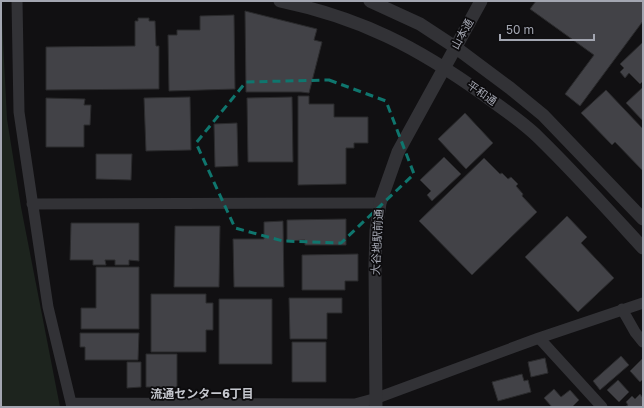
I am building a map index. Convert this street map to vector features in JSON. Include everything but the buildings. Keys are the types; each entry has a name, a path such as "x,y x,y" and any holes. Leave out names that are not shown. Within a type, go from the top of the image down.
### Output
{"street":[{"path":"17,1 19,112 48,307 72,405 356,404 376,402 539,338 643,303"},
{"name":"平和通","path":"280,1 318,9 348,19 390,37 444,67 518,120 539,137 643,248"},
{"name":"平和通","path":"370,1 420,24 455,47 510,88 542,115 643,219"},
{"name":"山本通","path":"444,67 481,1"},
{"name":"大谷地駅前通","path":"376,402 375,266 376,231 380,204 398,152 444,67"},
{"path":"32,204 380,204"},
{"path":"622,309 635,332 643,342"},
{"path":"539,338 602,407"}],"highlighted area":[{"path":"329,80 386,101 414,174 341,243 283,241 235,228 196,143 246,82"}],"shaded area":[{"path":"1,1 7,119 21,207 60,407 1,407"}],"district":[{"name":"流通センター6丁目","path":"202,394"}]}
